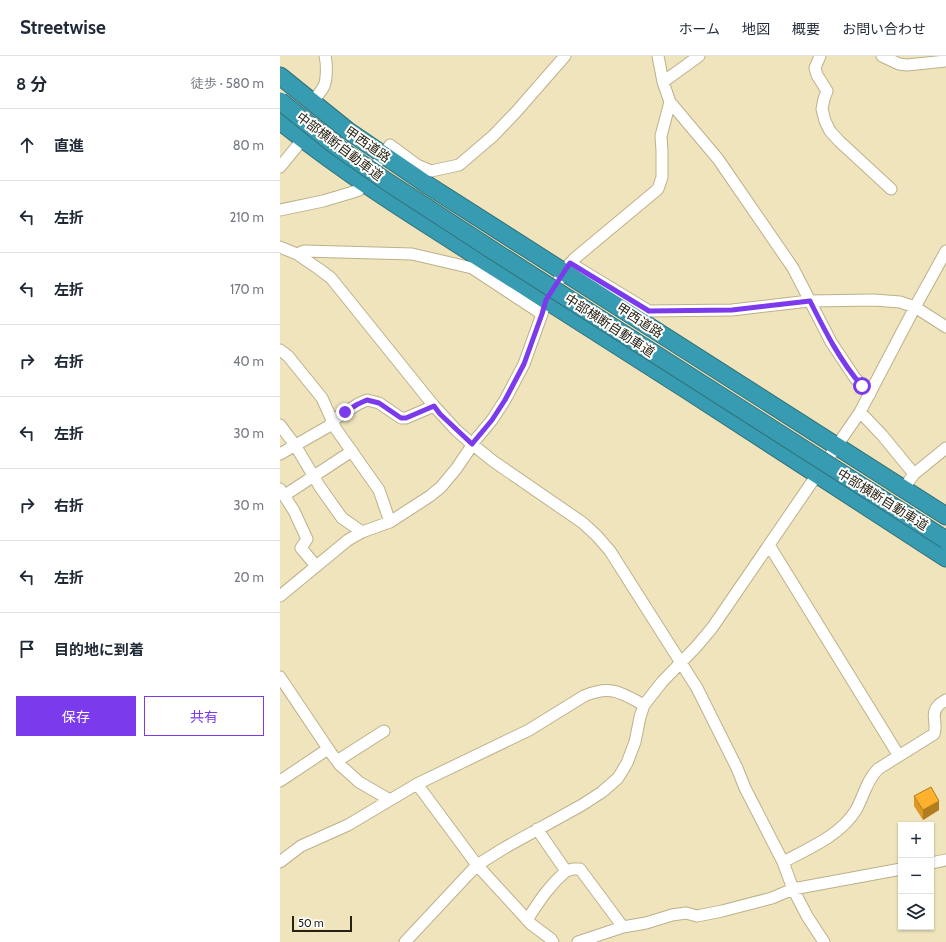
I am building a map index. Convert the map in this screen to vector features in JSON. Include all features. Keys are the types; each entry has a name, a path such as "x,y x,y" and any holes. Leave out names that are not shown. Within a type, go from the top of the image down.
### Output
{"highway":[{"name":"甲西道路","path":"280,76 347,130 426,184 567,267 837,446 946,516"},
{"name":"中部横断自動車道","path":"280,101 336,146 386,181 946,540"},
{"name":"中部横断自動車道","path":"280,109 332,150 381,185 946,547"},
{"path":"280,121 364,183 544,307 818,474 946,558"}],"street":[{"path":"312,102 324,85 325,56"},
{"path":"280,210 323,201 359,190 390,145 417,165 431,171 460,164 493,136 565,56"},
{"path":"658,56 663,82 670,102 718,159 793,268 831,342 855,378 870,394"},
{"path":"663,82 699,56"},
{"path":"820,56 815,68 817,75 827,91 822,109 825,121 830,131 891,189"},
{"path":"882,56 899,64 907,65 923,60 946,61"},
{"path":"280,596 348,540 362,532 390,522 430,496 441,487 456,469 472,444 492,420 505,400 524,364 544,307 567,267 594,242 658,189 662,177 661,136 670,102"},
{"path":"280,167 303,139"},
{"path":"280,247 297,254 331,278 440,414 472,444 493,461 583,523 610,551 682,663 700,694 737,768 745,788 783,862 793,889 824,942"},
{"path":"297,254 304,251 412,254 472,268 544,307"},
{"path":"405,942 478,864 582,805 602,792 618,778 627,763 635,742 644,705 662,682 682,663 712,628 860,412 946,251"},
{"path":"567,267 649,311 732,310 810,301 874,300 900,302 915,307 946,327"},
{"path":"280,350 288,356 322,398 336,429 379,490 390,522"},
{"path":"280,454 329,426 332,421 358,404 367,400 379,403 401,418 406,418 434,406"},
{"path":"860,412 882,435 914,474"},
{"path":"280,425 295,445 320,487 342,518 362,532"},
{"path":"904,488 914,474 946,448"},
{"path":"316,566 301,548 307,539 294,511 282,492 313,476 352,451"},
{"path":"769,545 899,756"},
{"path":"280,677 340,765 359,782 390,800"},
{"path":"280,862 302,846 348,825 417,784 529,730 584,696 594,692 613,690 644,705"},
{"path":"783,862 818,844 849,820 861,800 872,775 878,769 934,734 936,729 934,711 938,705 946,700"},
{"path":"337,761 384,731"},
{"path":"280,781 328,749"},
{"path":"417,784 478,864 531,924 553,942"},
{"path":"538,829 566,871"},
{"path":"934,862 946,860"},
{"path":"528,920 545,892 555,881 566,871 580,869 623,927"},
{"path":"578,942 623,927 646,923 672,915 686,913 697,916 722,911 772,898 793,889 898,870"}],"building":[{"path":"931,787 939,801 923,810 914,796"}],"route":[{"path":"345,412 367,400 379,403 401,418 406,418 434,406 440,414 472,444 492,420 505,400 524,364 546,300 570,263 649,311 732,310 810,301 831,342 862,386"}]}
